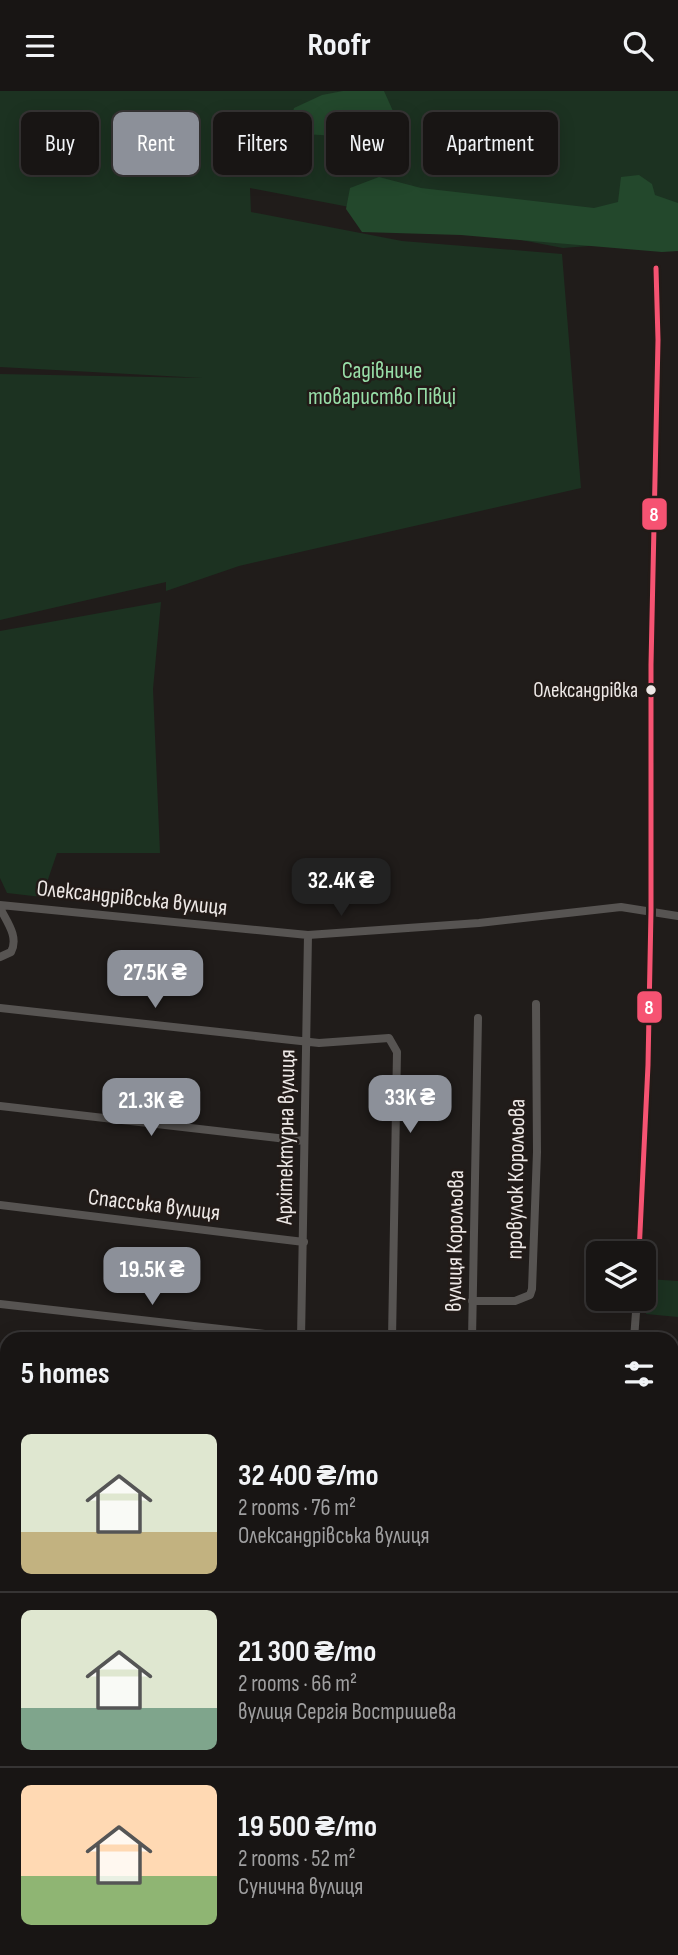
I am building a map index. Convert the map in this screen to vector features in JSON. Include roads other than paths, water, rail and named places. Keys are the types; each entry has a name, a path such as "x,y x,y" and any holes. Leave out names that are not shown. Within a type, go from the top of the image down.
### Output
{"street":[{"path":"640,1241 648,1065 651,911 651,666 658,364 656,268"},
{"path":"0,906 14,936 15,945 11,952 0,957"},
{"name":"Олександрівська вулиця","path":"0,906 309,935 479,923 621,907 678,916"},
{"name":"Архітектурна вулиця","path":"301,1332 309,935"},
{"name":"провулок Корольова","path":"472,1301 515,1301 530,1294 532,1289 537,1152 536,1004"},
{"path":"0,1008 306,1041 389,1038 397,1052 392,1332"},
{"name":"вулиця Корольова","path":"472,1332 478,1018"},
{"path":"0,1106 304,1141"},
{"name":"Спасська вулиця","path":"0,1205 304,1242"},
{"path":"0,1304 248,1332"},
{"path":"635,1332 636,1311"}],"place":[{"name":"Олександрівка","path":"651,690"}],"park label":[{"name":"Садівниче товариство Півці","path":"382,384"}]}
